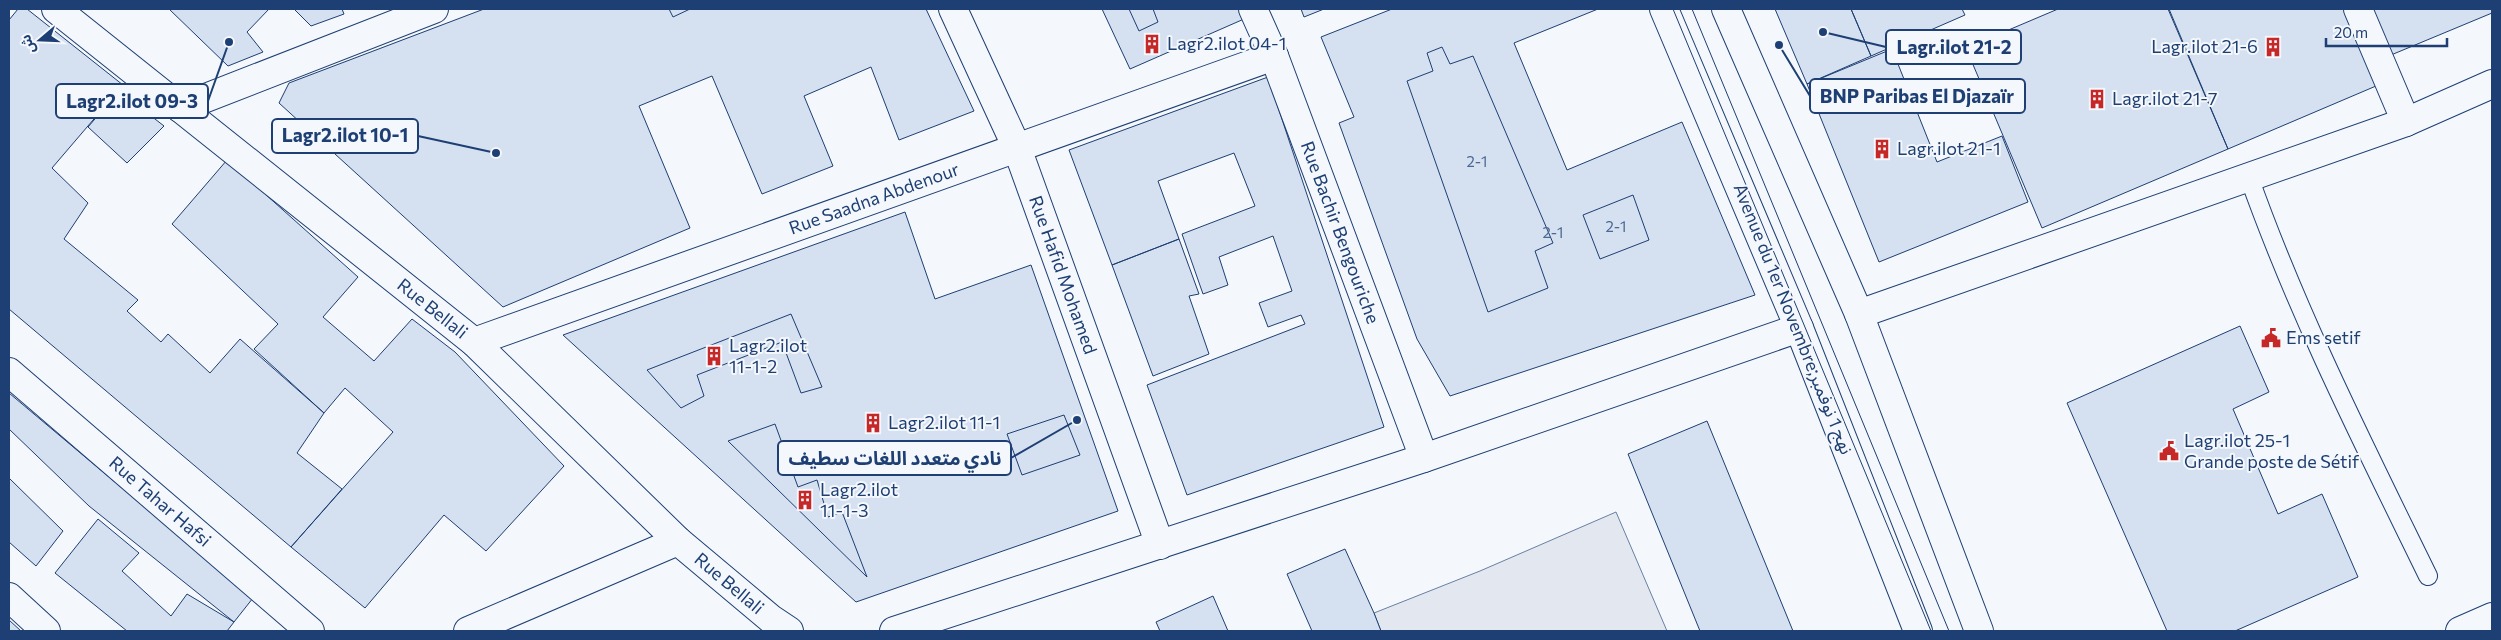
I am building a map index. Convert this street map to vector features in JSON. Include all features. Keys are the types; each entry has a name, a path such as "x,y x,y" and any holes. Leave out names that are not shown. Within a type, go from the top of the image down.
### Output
{"street":[{"name":"Rue Bellali","path":"56,9 474,342 678,541 770,619 789,631"},
{"path":"180,108 434,9"},
{"name":"Rue Hafid Mohamed","path":"953,9 1017,148 1160,545"},
{"name":"Rue Bachir Bengouriche","path":"1253,9 1274,56 1424,458"},
{"name":"Avenue du 1er Novembre;نهج 1 نوفمبر","path":"1664,9 1799,328 1918,631"},
{"path":"1726,9 1859,314 1979,631"},
{"path":"2358,9 2406,122"},
{"name":"Rue Saadna Abdenour","path":"474,342 1274,56"},
{"path":"1859,314 2406,122 2492,84"},
{"path":"894,631 1424,458 1799,328"},
{"name":"Rue Tahar Hafsi","path":"9,372 310,631"},
{"path":"468,631 678,541"},
{"path":"9,597 46,631"},
{"path":"2460,631 2492,617"}],"lane":[{"path":"2249,177 2269,232 2331,379 2428,576"}],"shaded area":[{"path":"1616,512 1667,631 1381,631 1374,613 1480,571"}],"building":[{"path":"18,9 27,9 123,85 52,168 88,203 64,239 138,300 127,311 161,342 168,334 210,373 240,339 324,413 297,453 342,489 291,547 9,309 9,20"},
{"path":"169,9 269,9 247,32 263,52 228,66"},
{"path":"294,9 342,9 344,14 311,26"},
{"path":"484,9 926,9 974,111 899,140 871,67 804,96 833,166 762,194 712,76 639,106 690,228 503,307 279,103 289,83"},
{"path":"669,9 690,9 673,17"},
{"name":"Lagr2.ilot 04-1","path":"1102,9 1239,9 1244,19 1130,69"},
{"path":"1129,9 1153,9 1158,22 1139,31"},
{"path":"1301,9 1324,9 1304,17"},
{"path":"1392,9 1598,9 1514,43 1567,170 1682,122 1755,295 1450,396 1417,339 1339,123 1354,117 1321,37"},
{"path":"1775,9 1851,9 1871,56 1807,84"},
{"path":"1851,9 1962,9 1965,15 1871,56"},
{"name":"Lagr.ilot 21-7","path":"2058,9 2168,9 2228,149 2042,228 1966,48"},
{"name":"Lagr.ilot 21-6","path":"2169,9 2344,9 2376,86 2228,149"},
{"path":"2371,9 2492,9 2492,13 2391,55"},
{"path":"1442,47 1450,64 1473,56 1553,243 1535,251 1548,288 1488,312 1407,81 1433,71 1427,53"},
{"name":"Lagr.ilot 21-1","path":"1892,49 1937,162 2002,136 2028,202 1879,262 1807,84"},
{"path":"1268,77 1384,427 1187,495 1147,385 1305,324 1301,315 1268,327 1259,303 1292,291 1273,236 1219,257 1228,285 1203,294 1182,234 1255,206 1234,153 1158,181 1179,239 1112,265 1069,150"},
{"path":"119,91 164,126 127,163 88,127"},
{"path":"227,160 358,277 323,317 374,361 412,319 455,352 564,466 486,551 444,515 365,608 291,547 393,432 345,388 324,413 254,349 278,324 172,224"},
{"path":"1633,195 1649,240 1600,259 1583,215"},
{"name":"Lagr2.ilot 11-1","path":"905,212 935,299 1031,265 1118,511 856,602 563,335"},
{"path":"1179,239 1199,294 1189,296 1209,354 1153,376 1112,265"},
{"name":"Lagr2.ilot 11-1-2","path":"791,314 822,387 801,393 782,342 697,375 704,396 681,408 647,370"},
{"name":"Lagr.ilot 25-1 Grande poste de Sétif","path":"2240,326 2269,392 2233,409 2278,514 2322,494 2358,577 2235,631 2167,631 2067,403"},
{"path":"9,393 253,598 234,622 89,506 9,429"},
{"path":"1064,415 1080,455 1022,475 1007,434"},
{"path":"1707,421 1793,631 1700,631 1628,454"},
{"name":"Lagr2.ilot 11-1-3","path":"775,424 798,487 817,480 828,517 842,512 867,577 728,441"},
{"path":"9,478 63,531 36,566 9,542"},
{"path":"98,519 139,553 122,571 171,616 187,594 234,622 227,631 127,631 55,573"},
{"path":"1345,549 1381,631 1312,631 1287,574"},
{"path":"1213,596 1228,631 1160,631 1156,622"},
{"path":"9,620 21,631 9,631"}],"tram line":[{"path":"1673,9 1931,631"},
{"path":"1692,9 1949,631"}],"place":[{"name":"Lagr.ilot 21-2","path":"1823,32"},
{"name":"Lagr2.ilot 09-3","path":"229,42"},
{"name":"Lagr2.ilot 04-1","path":"1152,44"},
{"name":"BNP Paribas El Djazaïr","path":"1779,45"},
{"name":"Lagr.ilot 21-6","path":"2273,47"},
{"name":"Lagr.ilot 21-7","path":"2097,99"},
{"name":"Lagr.ilot 21-1","path":"1882,149"},
{"name":"Lagr2.ilot 10-1","path":"496,153"},
{"name":"Ems setif","path":"2271,338"},
{"name":"Lagr2.ilot 11-1-2","path":"714,356"},
{"name":"نادي متعدد اللغات سطيف","path":"1077,420"},
{"name":"Lagr2.ilot 11-1","path":"873,423"},
{"name":"Lagr.ilot 25-1 Grande poste de Sétif","path":"2169,451"},
{"name":"Lagr2.ilot 11-1-3","path":"805,500"}]}
